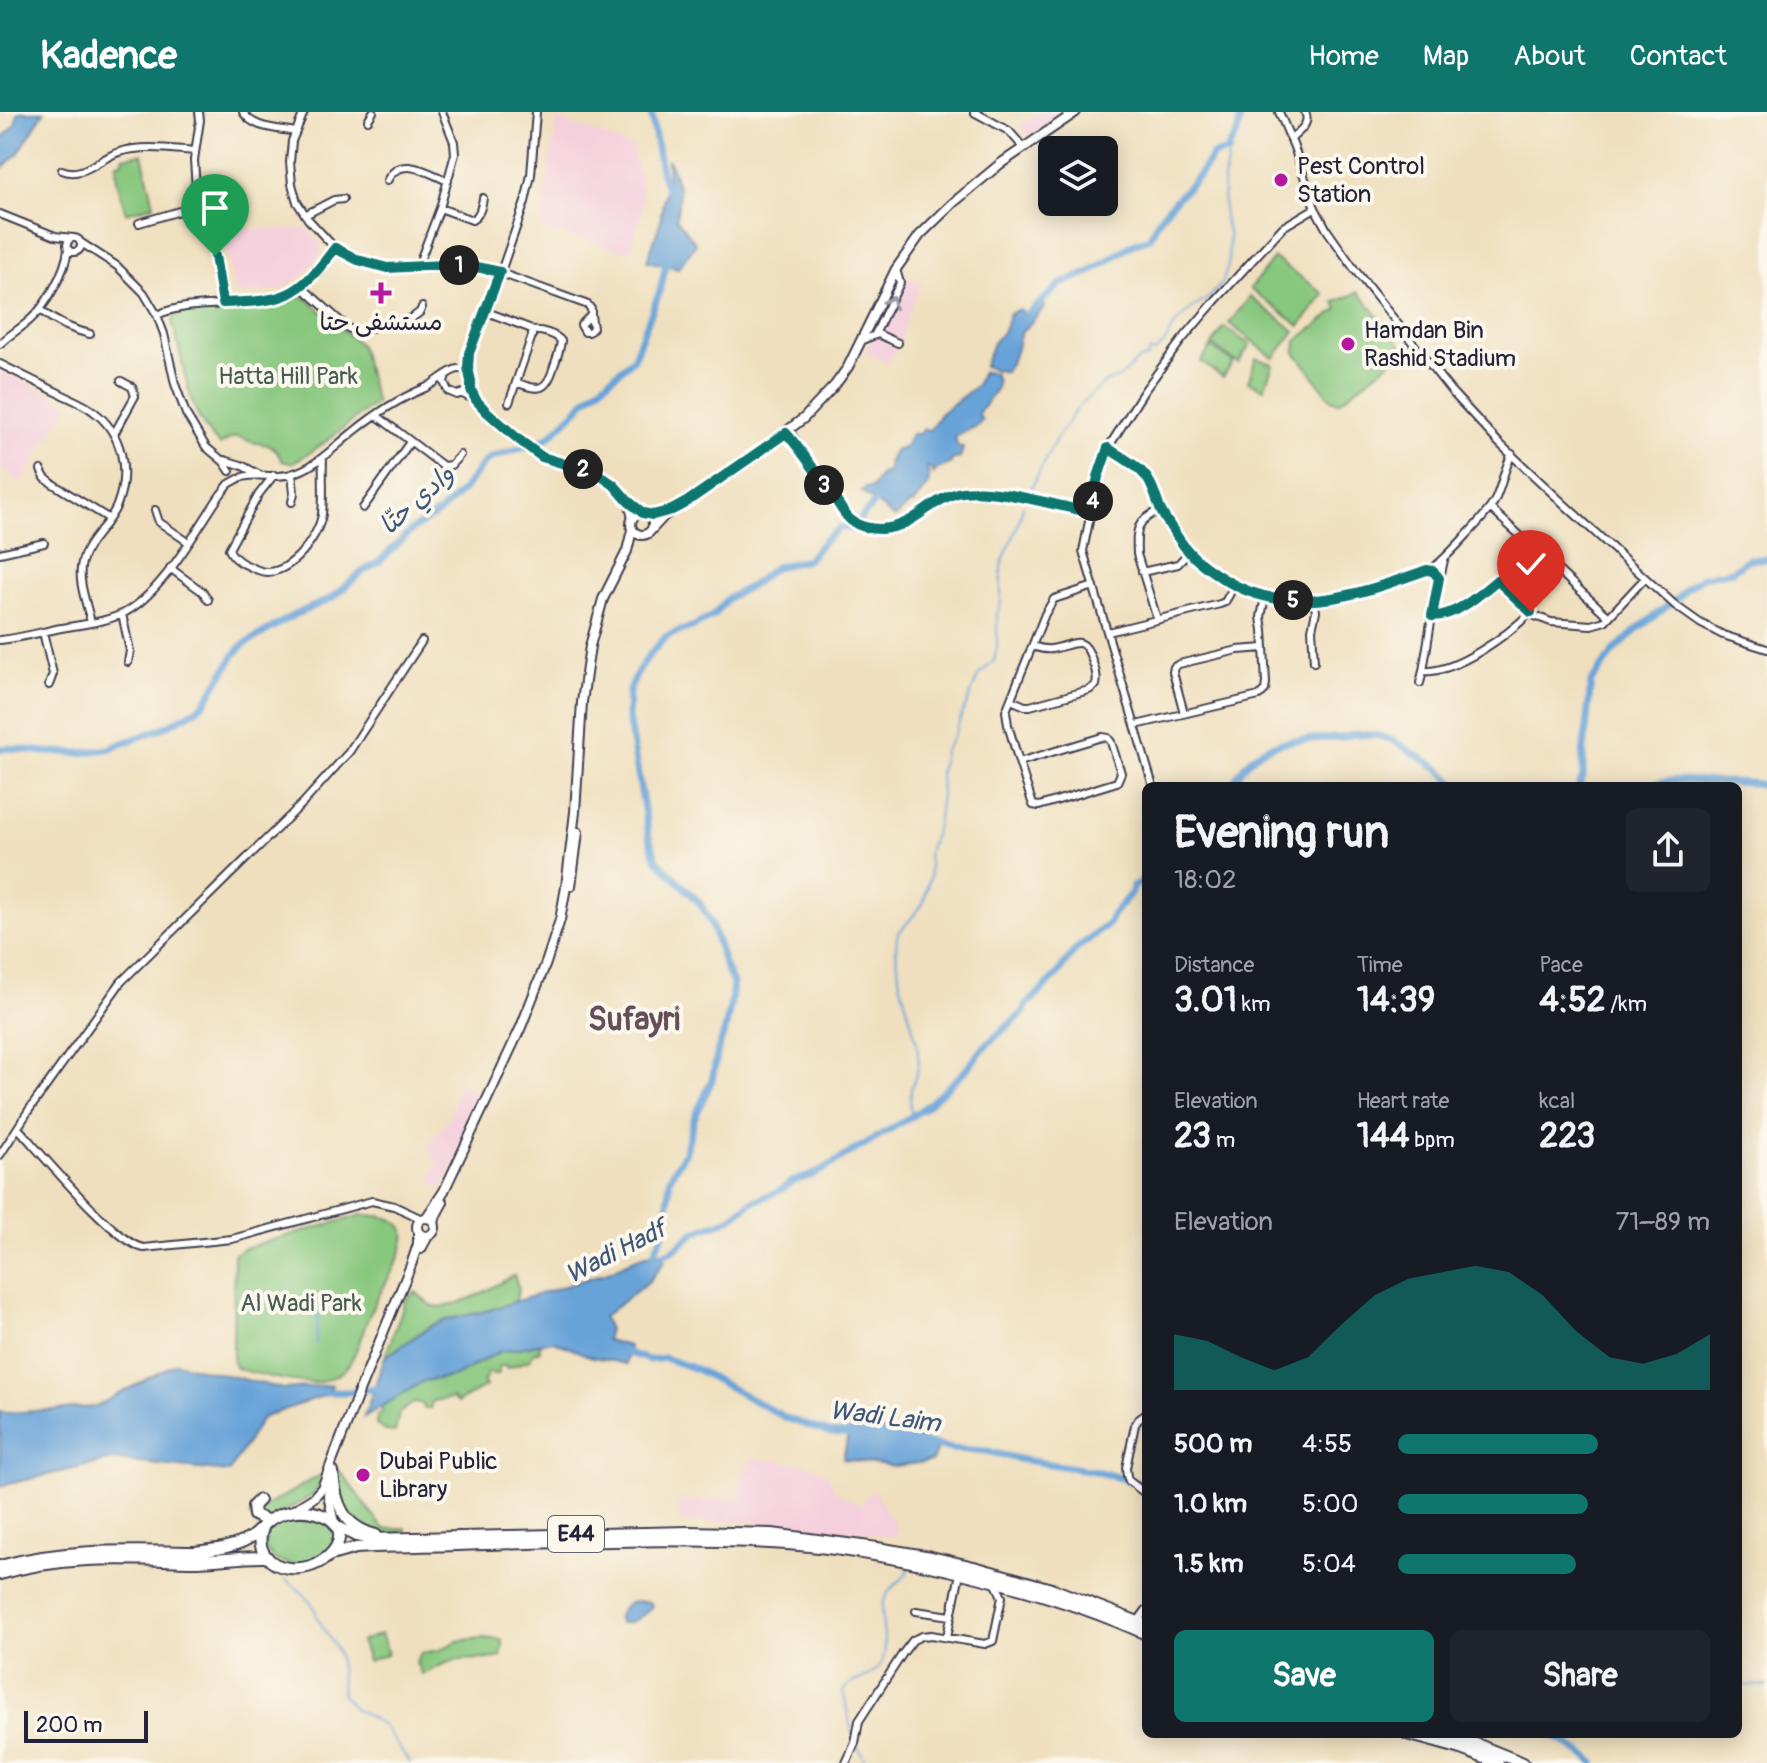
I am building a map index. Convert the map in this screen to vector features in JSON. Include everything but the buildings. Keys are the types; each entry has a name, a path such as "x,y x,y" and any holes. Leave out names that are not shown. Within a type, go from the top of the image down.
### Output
{"highway":[{"path":"333,1472 339,1506 347,1518 366,1532 394,1537"},
{"path":"259,1500 253,1506 254,1515 266,1525"},
{"path":"0,1574 75,1559 177,1556 232,1546 249,1539 266,1525 279,1515 291,1512 309,1511 335,1525 339,1533 338,1544 331,1555 316,1565 299,1568 278,1565 267,1557 260,1540 266,1525"},
{"name":"E44","path":"335,1525 363,1538 689,1532 772,1534 931,1557 1019,1578 1078,1597 1142,1623"},
{"path":"80,1539 80,1552"},
{"name":"E44","path":"331,1555 364,1547 642,1541 787,1544 887,1558 994,1581 1093,1611 1142,1632"},
{"path":"838,1550 864,1551 865,1546"},
{"path":"0,1566 40,1556 80,1552 177,1556 196,1561 267,1557"},
{"path":"1424,1738 1486,1753 1498,1763"},
{"path":"1451,1738 1509,1763 1518,1760"}],"main road":[{"path":"362,1389 411,1265 418,1244 418,1225 436,1215 449,1193 525,1028 551,961 573,875 586,704 594,648 610,592 633,546 672,510 804,418 841,378 896,269 920,235 945,209 1000,164 1076,112"},
{"path":"427,1220 444,1191 521,1027 560,920 577,802 582,702 590,646 603,599 627,551 632,519 638,513 672,510"},
{"path":"646,514 653,521 653,528"},
{"path":"632,530 641,536"},
{"path":"291,1512 322,1488 422,1245 435,1230 427,1220"},
{"path":"418,1230 421,1235 428,1236"},
{"path":"335,1525 328,1491 354,1408"}],"street":[{"path":"199,112 194,151 196,188 213,244 223,303"},
{"path":"243,112 255,124 295,132"},
{"path":"304,112 295,132 290,162 295,197 305,215 335,248 358,260 387,268 472,266 500,272 588,305 591,315"},
{"path":"368,120 373,112"},
{"path":"421,267 421,258 440,208 455,150 442,112"},
{"path":"0,214 55,236 77,240 130,277 157,315 186,414 206,447 221,459 234,478 292,474 323,457 376,415 429,387 461,364 469,353 487,312 525,202 531,175 536,112"},
{"path":"974,112 1009,131 1023,147"},
{"path":"1279,112 1316,210 1327,230 1451,391 1512,454 1676,606 1723,635 1767,649"},
{"path":"1291,139 1306,124 1305,112"},
{"path":"62,170 69,173 84,171 129,150 194,151"},
{"path":"387,181 394,170 405,166 448,181"},
{"path":"440,208 472,220 477,216 483,198"},
{"path":"305,215 334,200 343,199"},
{"path":"139,223 200,205"},
{"path":"1152,782 1083,551 1098,477 1108,448 1181,341 1283,227 1316,210"},
{"path":"55,236 72,252 96,253"},
{"path":"66,263 68,241 77,240"},
{"path":"0,344 40,310 66,263 81,247 77,240"},
{"path":"157,315 175,308 274,299 302,287 335,248"},
{"path":"862,340 875,334 900,283 896,269"},
{"path":"302,287 356,332 412,318 422,307"},
{"path":"40,310 51,319 90,334"},
{"path":"487,312 560,340 551,379 544,386 535,389 516,382"},
{"path":"509,403 532,331"},
{"path":"875,334 898,343"},
{"path":"469,353 468,373 476,400"},
{"path":"0,364 93,411 114,434 120,447 124,466 123,487 116,508 86,550 81,567 91,623"},
{"path":"455,369 468,373"},
{"path":"446,375 444,382 448,391"},
{"path":"114,434 135,396 132,387 121,381"},
{"path":"462,394 470,385"},
{"path":"429,387 476,400 537,453 550,461 601,476 646,514"},
{"path":"376,415 443,466 451,465 460,455"},
{"path":"788,432 851,521 872,529 905,524 933,504 970,491 1090,512"},
{"path":"363,508 410,442"},
{"path":"1108,448 1146,477 1160,510 1188,553 1212,572 1234,586 1265,597 1314,602 1357,594 1433,568 1490,508 1512,454"},
{"path":"274,475 259,494 229,549 232,557 263,573 275,573 286,568 316,533 322,517 323,457"},
{"path":"221,459 260,475"},
{"path":"229,484 232,467 240,465"},
{"path":"0,640 122,614 153,590 229,484 246,470 240,465"},
{"path":"41,470 53,484 108,518"},
{"path":"292,474 292,502"},
{"path":"628,501 632,519"},
{"path":"1490,508 1609,617"},
{"path":"155,510 159,522 188,542"},
{"path":"1157,619 1137,554 1140,522 1160,510"},
{"path":"0,553 44,543"},
{"path":"1432,616 1454,611 1474,598 1497,580 1528,543"},
{"path":"1142,572 1178,564 1188,553"},
{"path":"1420,683 1445,557"},
{"path":"170,568 203,592 208,600"},
{"path":"1427,570 1433,571 1439,578"},
{"path":"1497,580 1531,612 1547,621 1591,625 1600,624 1609,617 1645,578"},
{"path":"1019,762 1104,737 1111,742 1121,777 1113,785 1037,806 1032,803 1019,762 1006,716 1045,614 1054,599 1094,586"},
{"path":"1108,632 1220,604 1225,602 1234,586"},
{"path":"1136,725 1263,693 1266,683 1261,617 1265,597"},
{"path":"1314,602 1314,662"},
{"path":"1423,671 1441,670 1471,657 1519,625 1531,612"},
{"path":"122,614 130,653 128,662"},
{"path":"43,632 53,674 49,685"},
{"path":"0,1155 121,982 303,803 349,752 422,641"},
{"path":"1011,700 1030,706 1089,690 1096,685 1098,678 1085,645 1078,642 1048,650 1032,646"},
{"path":"1184,713 1174,667 1238,650 1264,648"},
{"path":"18,1128 88,1205 136,1247 238,1238 372,1201 427,1220"},
{"path":"407,1212 418,1230"},
{"path":"1142,1417 1135,1425 1126,1468 1129,1481 1142,1491"},
{"path":"947,1637 960,1573"},
{"path":"994,1581 1002,1597"},
{"path":"846,1763 855,1743 859,1721 908,1645 922,1636 990,1643 994,1638 1002,1597 1017,1587"},
{"path":"916,1611 951,1616"}],"shaded area":[{"path":"1041,112 1063,112 1066,115 1029,138 1019,125"},
{"path":"558,119 633,147 643,198 629,252 544,230 541,225"},
{"path":"222,229 307,229 321,244 322,252 304,274 281,289 235,293"},
{"path":"906,277 921,283 902,338 888,364 865,352 899,279"},
{"path":"3,371 70,404 21,482 0,468 0,377"},
{"path":"459,1084 485,1095 443,1188 430,1183 439,1162 434,1160 428,1145 450,1117"},
{"path":"753,1458 810,1465 828,1475 834,1491 862,1505 866,1495 875,1491 897,1530 892,1537 742,1522 679,1521 678,1500 738,1499 742,1473"}],"green space":[{"path":"142,154 154,205 126,213 117,181 116,164 123,161 123,157"},
{"path":"1274,258 1324,294 1300,326 1250,289"},
{"name":"Hamdan Bin Rashid Stadium","path":"1359,292 1405,350 1339,402 1331,399 1295,352 1296,341 1338,309 1335,302"},
{"name":"Hatta Hill Park","path":"305,297 360,345 376,403 324,443 291,463 282,461 270,446 240,437 220,445 208,433 193,404 172,323 175,316 276,306"},
{"path":"1250,297 1295,331 1274,358 1229,323"},
{"path":"1224,327 1250,345 1238,363 1212,345"},
{"path":"1211,347 1233,362 1223,377 1201,362"},
{"path":"1256,358 1273,364 1264,389 1248,382"},
{"name":"Al Wadi Park","path":"362,1215 394,1221 403,1229 404,1238 402,1249 347,1367 334,1377 315,1382 281,1379 238,1369 233,1363 234,1254 244,1248"},
{"path":"514,1275 519,1289 515,1302 431,1326 385,1357 406,1299 416,1292 431,1305 449,1306"},
{"path":"540,1344 540,1350 533,1353 530,1360 507,1368 505,1365 498,1367 499,1373 493,1375 486,1374 487,1378 483,1381 486,1386 457,1403 452,1398 432,1401 430,1409 424,1409 423,1404 415,1402 399,1413 395,1432 376,1425 377,1416 382,1413 381,1407 424,1381 455,1376 499,1352"},
{"path":"337,1470 381,1526 385,1529 406,1528 406,1534 371,1537 348,1529 334,1510 332,1499"},
{"path":"324,1473 313,1495 257,1527 250,1515 259,1507 261,1509"},
{"path":"303,1517 322,1521 336,1533 329,1556 298,1566 275,1560 265,1549 266,1534 283,1522"},
{"path":"381,1634 388,1654 368,1661 361,1641"},
{"path":"482,1638 502,1640 501,1657 455,1661 422,1675 416,1662 421,1653 440,1650 457,1641"}],"water":[{"path":"20,112 44,112 18,154 0,170 0,140 14,125"},
{"path":"667,159 678,188 676,218 696,244 678,268 647,261 660,223 668,185"},
{"path":"1043,301 1045,307 1020,334 1016,352 1005,372 984,366 993,343 1005,329 1009,314 1019,309 1031,313"},
{"path":"982,372 994,373 996,389 978,414 982,420 978,425 955,437 957,446 963,448 960,458 937,469 933,475 927,467 928,484 913,504 909,504 895,518 861,491 872,488 881,474 887,473 896,449 900,450 906,445 911,434 930,430 940,414 976,386"},
{"path":"659,1251 665,1261 648,1282 603,1317 609,1329 606,1340 629,1346 626,1364 589,1356 553,1341 499,1352 455,1376 424,1381 364,1417 385,1357 431,1326 608,1272"},
{"path":"176,1363 284,1389 332,1385 328,1394 262,1418 229,1472 112,1460 0,1486 0,1411 95,1407"},
{"path":"850,1428 908,1432 937,1448 932,1461 895,1466 843,1459"},
{"path":"634,1601 650,1602 652,1606 637,1619 619,1623 618,1616 622,1609"}],"waterway":[{"name":"وادي حتّا","path":"651,112 661,170 669,195"},
{"path":"1022,319 1061,284 1090,272 1133,244 1150,238 1162,215 1196,179 1213,155 1229,151 1237,135 1241,112"},
{"path":"1029,492 1056,439 1080,404 1106,382 1119,378 1138,360 1147,358 1149,352 1155,352 1164,344 1173,327 1222,283 1228,266 1229,236 1224,217 1223,185 1229,151"},
{"name":"وادي حتّا","path":"0,749 80,753 108,749 165,727 196,710 206,701 243,645 292,616 332,598 379,562 413,529 440,512 490,458 549,437 585,400 633,359 660,291 667,259"},
{"path":"651,1260 666,1227 670,1177 685,1153 694,1119 712,1080 733,983 711,923 700,903 657,860 649,837 628,717 629,692 638,671 667,636 714,615 727,599 775,567 807,560 841,527 852,529 879,497"},
{"path":"912,1116 911,1089 919,1066 917,1043 900,982 897,935 923,904 930,876 928,852 937,826 944,752 979,675 994,661 997,614 1001,602 1001,566 1023,506"},
{"path":"1581,782 1591,682 1615,650 1703,577 1732,571 1748,559 1767,559"},
{"name":"Wadi Hadf","path":"1234,782 1252,758 1270,747 1291,741 1354,734 1393,740 1439,769 1453,782"},
{"name":"Wadi Hadf","path":"1662,782 1726,782"},
{"name":"Wadi Hadf","path":"1742,783 1767,786"},
{"name":"Wadi Hadf","path":"656,1258 674,1250 695,1232 730,1219 752,1202 822,1170 928,1105 965,1071 986,1045 1024,1012 1075,950 1108,924 1133,887 1142,881"},
{"path":"314,1306 318,1318 316,1344"},
{"name":"Wadi Laim","path":"619,1350 649,1360 664,1358 696,1369 786,1418 829,1433 855,1435"},
{"name":"Wadi Hadf","path":"323,1392 382,1387"},
{"name":"Wadi Laim","path":"921,1442 1095,1471 1142,1484"},
{"path":"853,1737 843,1691 875,1671 883,1660 883,1603 909,1568"},
{"path":"286,1580 303,1593 314,1607 335,1647 339,1656 342,1695 355,1709 382,1724 410,1763"},
{"path":"1742,1685 1767,1686"},
{"name":"Wadi Laim","path":"1557,1738 1594,1763"},
{"path":"858,1746 866,1763"}],"place":[{"name":"Pest Control Station","path":"1281,180"},
{"name":"مستشفى حتا","path":"381,293"},
{"name":"Hamdan Bin Rashid Stadium","path":"1348,344"},
{"name":"Dubai Public Library","path":"363,1475"}],"district":[{"name":"Sufayri","path":"634,1020"}],"route":[{"path":"215,256 223,303 254,302 291,293 315,275 335,248 358,260 387,268 472,266 500,272 469,353 468,373 476,400 542,457 601,476 648,515 672,510 695,497 786,433 851,521 872,529 905,524 933,504 970,491 985,491 1090,512 1108,448 1146,477 1160,510 1188,553 1234,586 1265,597 1314,602 1381,587 1427,570 1433,571 1439,578 1432,616 1454,611 1497,580 1531,612"}]}
